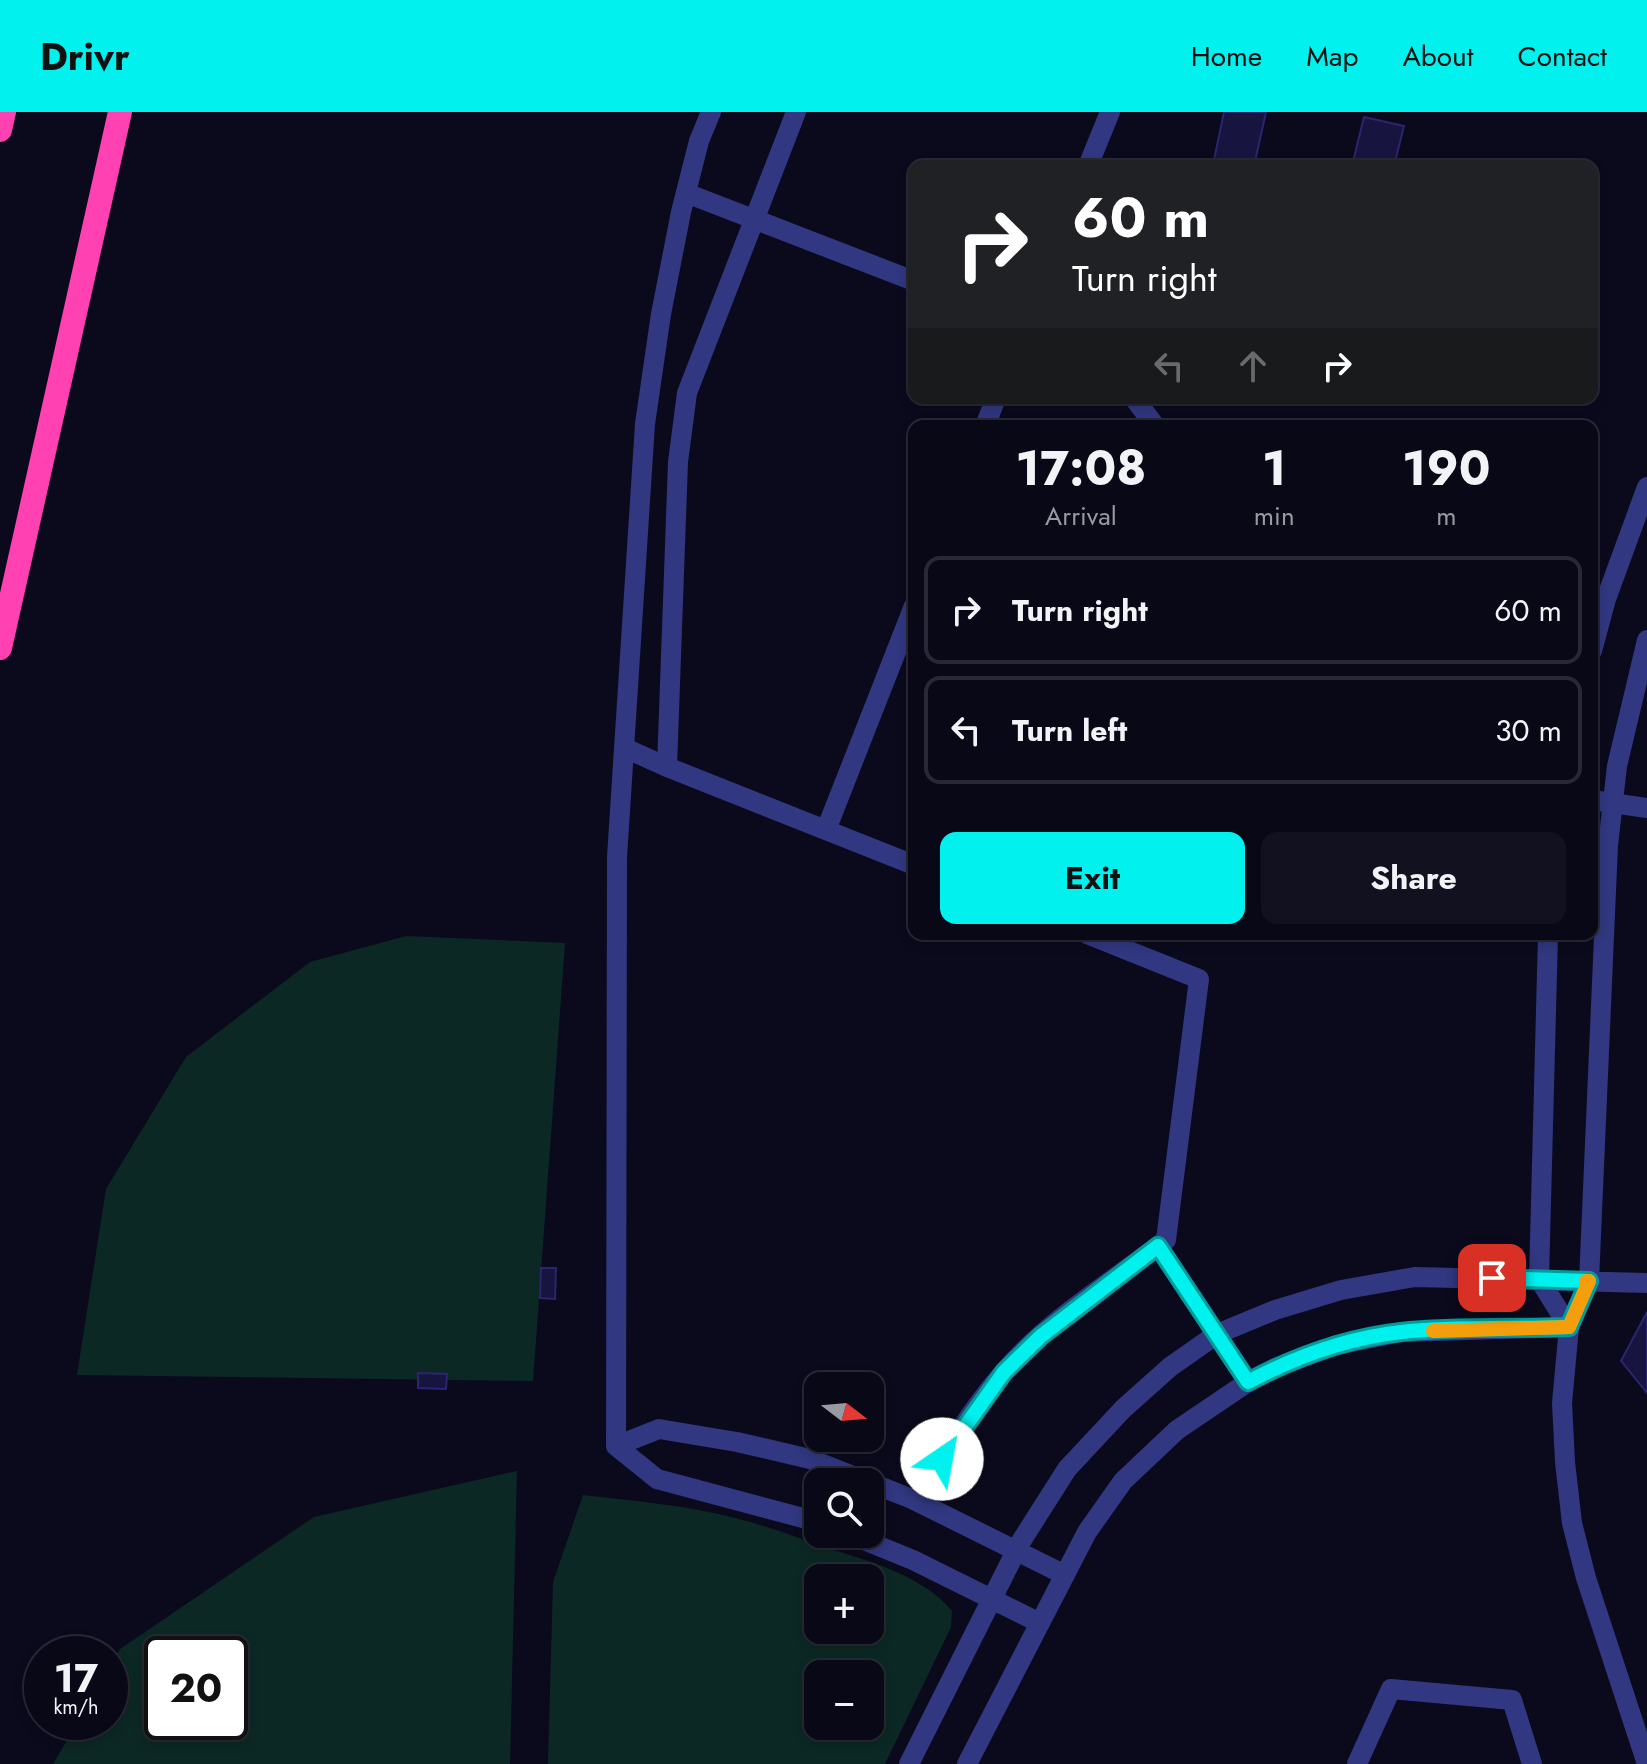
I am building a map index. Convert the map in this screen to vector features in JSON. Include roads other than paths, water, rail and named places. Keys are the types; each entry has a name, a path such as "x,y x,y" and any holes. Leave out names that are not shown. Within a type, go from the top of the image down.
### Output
{"highway":[{"path":"0,130 4,112"},
{"path":"0,648 120,112"}],"street":[{"path":"616,1446 617,857 645,424 661,314 686,193 699,141 711,112"},
{"path":"667,767 678,462 687,393 796,112"},
{"path":"1090,160 1110,112"},
{"path":"686,193 908,279"},
{"path":"1598,630 1647,487"},
{"path":"826,830 908,621"},
{"path":"1647,640 1617,766 1602,802 1608,845 1589,1281 1569,1327 1562,1403 1572,1523 1586,1578 1647,1764"},
{"path":"625,748 908,863"},
{"path":"1602,802 1647,808"},
{"path":"917,1501 955,1438 1004,1372 1041,1336 1166,1240 1199,979 1102,940"},
{"path":"1548,940 1539,1279 1569,1327"},
{"path":"1158,1246 1248,1382"},
{"path":"909,1764 1017,1549 1067,1469 1123,1409 1170,1367 1217,1334 1275,1310 1341,1290 1415,1277 1647,1283"},
{"path":"967,1764 1087,1532 1123,1481 1177,1430 1248,1382 1277,1367 1336,1345 1401,1332 1569,1327"},
{"path":"616,1446 659,1429 737,1442 810,1459 917,1501 1065,1575"},
{"path":"616,1446 657,1479 804,1518"},
{"path":"883,1548 1040,1623"},
{"path":"1357,1764 1391,1689 1512,1700 1532,1764"}]}
